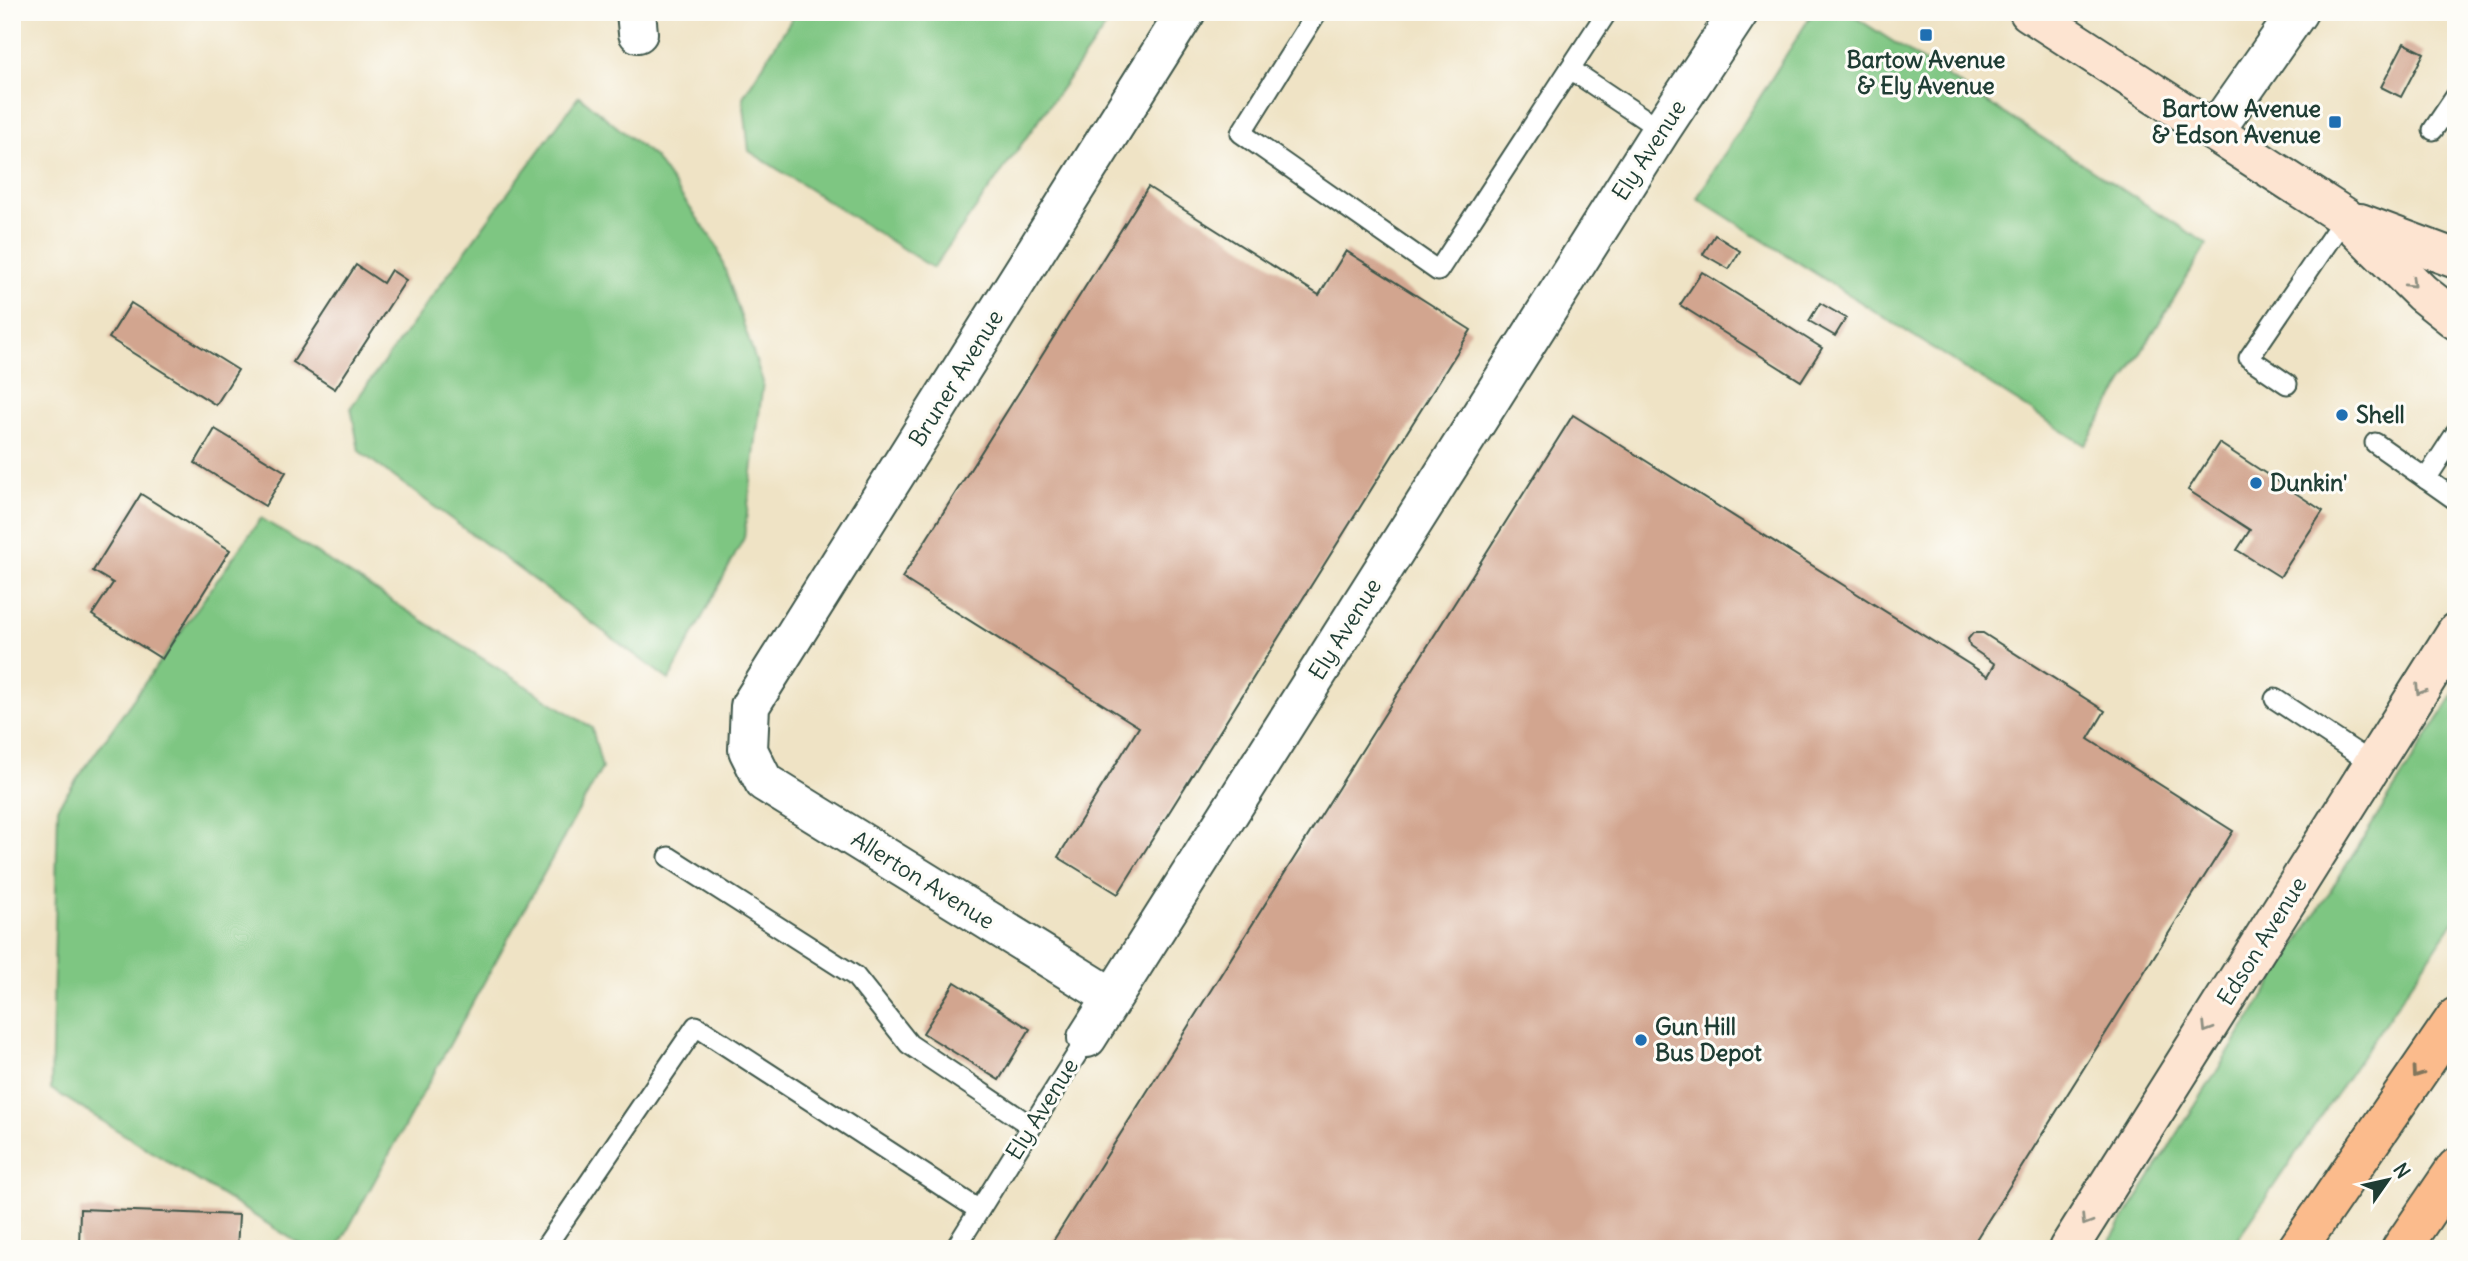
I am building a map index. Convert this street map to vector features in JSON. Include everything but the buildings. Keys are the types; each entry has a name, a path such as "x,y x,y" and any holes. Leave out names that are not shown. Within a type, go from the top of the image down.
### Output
{"highway":[{"path":"2297,1249 2456,1017"},
{"path":"2400,1249 2456,1168"}],"main road":[{"path":"2029,12 2345,217 2422,293 2456,320"},
{"path":"2345,217 2454,255"},
{"name":"Edson Avenue","path":"2068,1249 2456,632"}],"street":[{"name":"Bruner Avenue","path":"748,750 750,706 1186,12"},
{"name":"Ely Avenue","path":"1087,1038 1661,130 1739,12"},
{"path":"2214,132 2298,12"},
{"name":"Allerton Avenue","path":"748,750 764,782 1112,997"}],"lane":[{"path":"1317,12 1241,133 1438,271 1607,12"},
{"path":"1570,69 1661,130"},
{"path":"2432,130 2456,96"},
{"path":"2287,384 2249,358 2345,217"},
{"path":"2426,479 2456,433"},
{"path":"2375,443 2456,500"},
{"path":"2275,699 2373,764"},
{"path":"669,857 855,976 909,1044 1031,1126"},
{"path":"544,1249 696,1026 979,1210"},
{"name":"Ely Avenue","path":"955,1249 1087,1038"}],"green space":[{"path":"796,12 1102,12 1106,26 933,268 749,151 743,97"},
{"path":"1813,12 1847,12 2207,244 2085,445 1697,198"},
{"path":"579,96 654,157 717,246 763,382 744,538 669,680 359,451 351,407"},
{"path":"261,518 592,728 602,768 337,1249 308,1249 51,1089 58,806"},
{"path":"2456,691 2456,918 2231,1249 2105,1249"}],"place":[{"name":"Bartow Avenue & Ely Avenue","path":"1926,35"},
{"name":"Bartow Avenue & Edson Avenue","path":"2335,122"},
{"name":"Shell","path":"2342,415"},
{"name":"Dunkin'","path":"2256,483"},
{"name":"Gun Hill Bus Depot","path":"1641,1040"}]}
